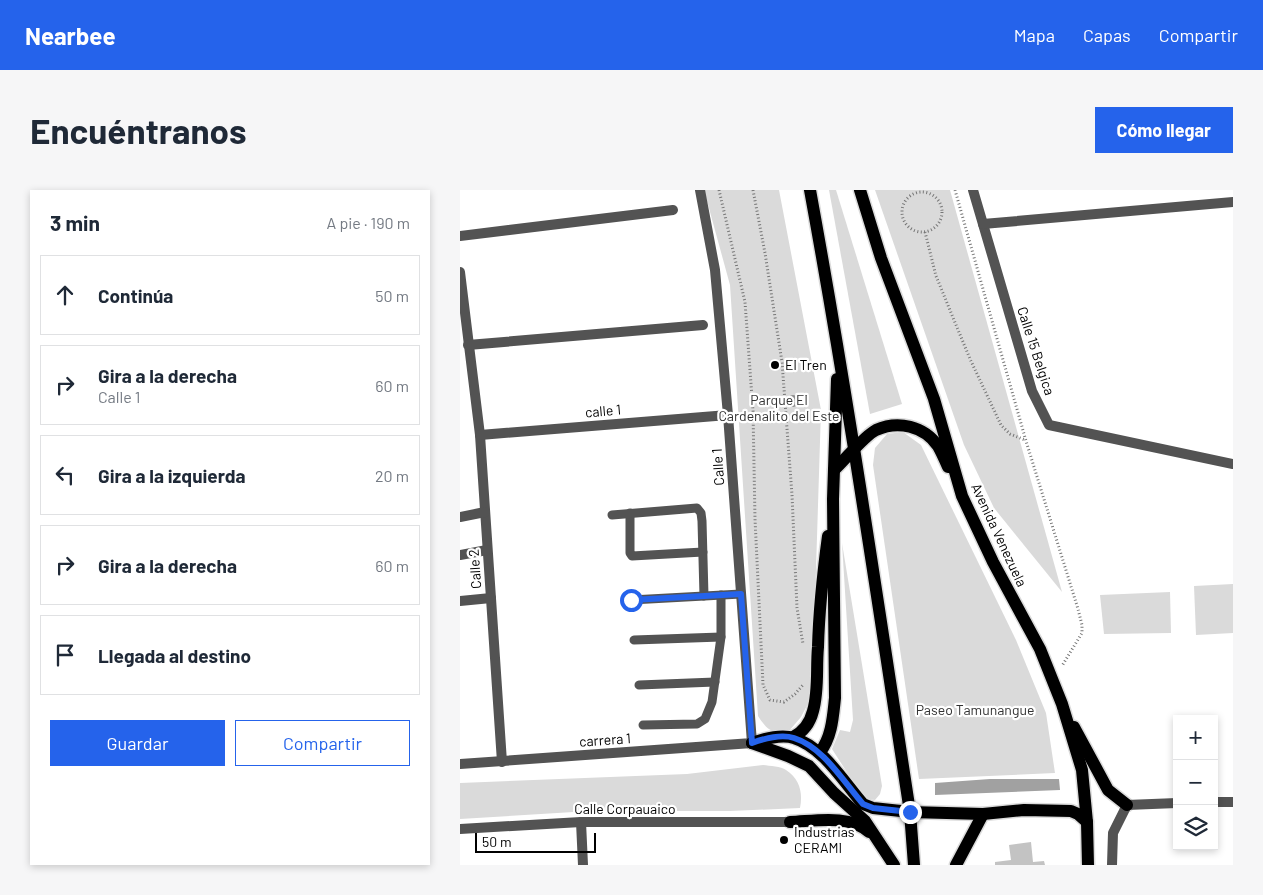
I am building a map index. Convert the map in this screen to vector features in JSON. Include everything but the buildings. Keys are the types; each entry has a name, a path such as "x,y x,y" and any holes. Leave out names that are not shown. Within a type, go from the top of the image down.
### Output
{"main road":[{"path":"810,190 855,449 910,812 914,865"},
{"name":"Avenida Venezuela","path":"860,190 881,258 934,399 962,496 993,562 1040,649 1062,704 1082,770 1087,822 1088,865"},
{"path":"820,752 826,745 832,722 835,698 834,470 838,389 836,331"},
{"path":"834,470 875,431 895,425 912,426 924,433 937,445 962,496"},
{"path":"752,743 766,738 793,737 801,733 813,713 817,695 820,592 834,499"},
{"path":"1062,704 1108,790 1127,805"},
{"path":"793,737 820,752 863,804 873,808 910,812 983,814 1024,810 1071,811 1087,822"},
{"path":"752,743 809,766 834,793 865,821 894,865"},
{"path":"956,865 983,814"},
{"path":"790,822 841,820 861,826 877,839"}],"street":[{"name":"Calle 1","path":"700,190 715,270 728,415 752,743"},
{"name":"Calle 15 Belgica","path":"973,190 1032,391 1049,425 1233,464"},
{"path":"983,224 1233,202"},
{"path":"460,236 674,210"},
{"name":"Calle 2","path":"460,272 480,435 502,762"},
{"path":"468,345 703,325"},
{"name":"calle 1","path":"480,435 728,415"},
{"path":"460,517 485,512"},
{"path":"460,555 488,550"},
{"path":"460,601 491,598"},
{"name":"carrera 1","path":"460,764 752,743"},
{"path":"1218,802 1233,802"},
{"path":"1112,865 1113,833 1127,805 1173,803"},
{"path":"581,822 583,865"},
{"name":"Calle Corpauaico","path":"460,828 581,822 790,822"}],"lane":[{"path":"612,515 697,508 701,513 704,596"},
{"path":"630,513 630,553 632,556 703,552"},
{"path":"631,600 741,594"},
{"path":"643,724 697,724 705,719 712,702 721,638 721,595"},
{"path":"634,640 721,638"},
{"path":"639,685 715,682"}],"path":[{"path":"719,190 745,302 753,411 755,519 764,685 770,700 784,702 804,684 804,677"},
{"path":"753,190 782,362 792,495 797,608 804,653"},
{"path":"956,190 1026,441 1082,625 1082,633 1053,682"},
{"path":"913,192 924,192 935,197 941,207 941,218 935,228 925,232 914,231 905,224 902,213 903,207 913,192"},
{"path":"925,232 936,276 970,359 1002,425 1010,434 1026,441"}],"green space":[{"name":"Parque El Cardenalito del Este","path":"704,190 779,190 821,410 812,696 801,717 789,731 778,732 771,730 767,728 758,716 730,285"},
{"path":"829,190 836,190 902,404 870,414"},
{"path":"875,190 950,190 1062,592 994,508 964,445"},
{"name":"Paseo Tamunangue","path":"903,432 921,445 1016,640 1046,713 1055,773 919,779 873,465 875,448 887,434"},
{"path":"842,543 882,786 880,794 875,800 866,799 861,794 832,749 840,730 850,732 853,720"},
{"path":"1233,584 1233,633 1196,635 1194,586"},
{"path":"1170,592 1171,633 1104,634 1100,595"},
{"path":"763,765 784,769 795,778 801,792 800,808 730,811 590,811 460,819 460,783 687,774"}],"shaded area":[{"path":"990,779 1059,779 1060,790 935,795 935,783"}],"place":[{"name":"El Tren","path":"775,365"},
{"name":"Industrias CERAMI","path":"784,840"}],"route":[{"path":"631,600 741,594 752,743 766,738 793,737 820,752 863,804 873,808 910,812"}]}
